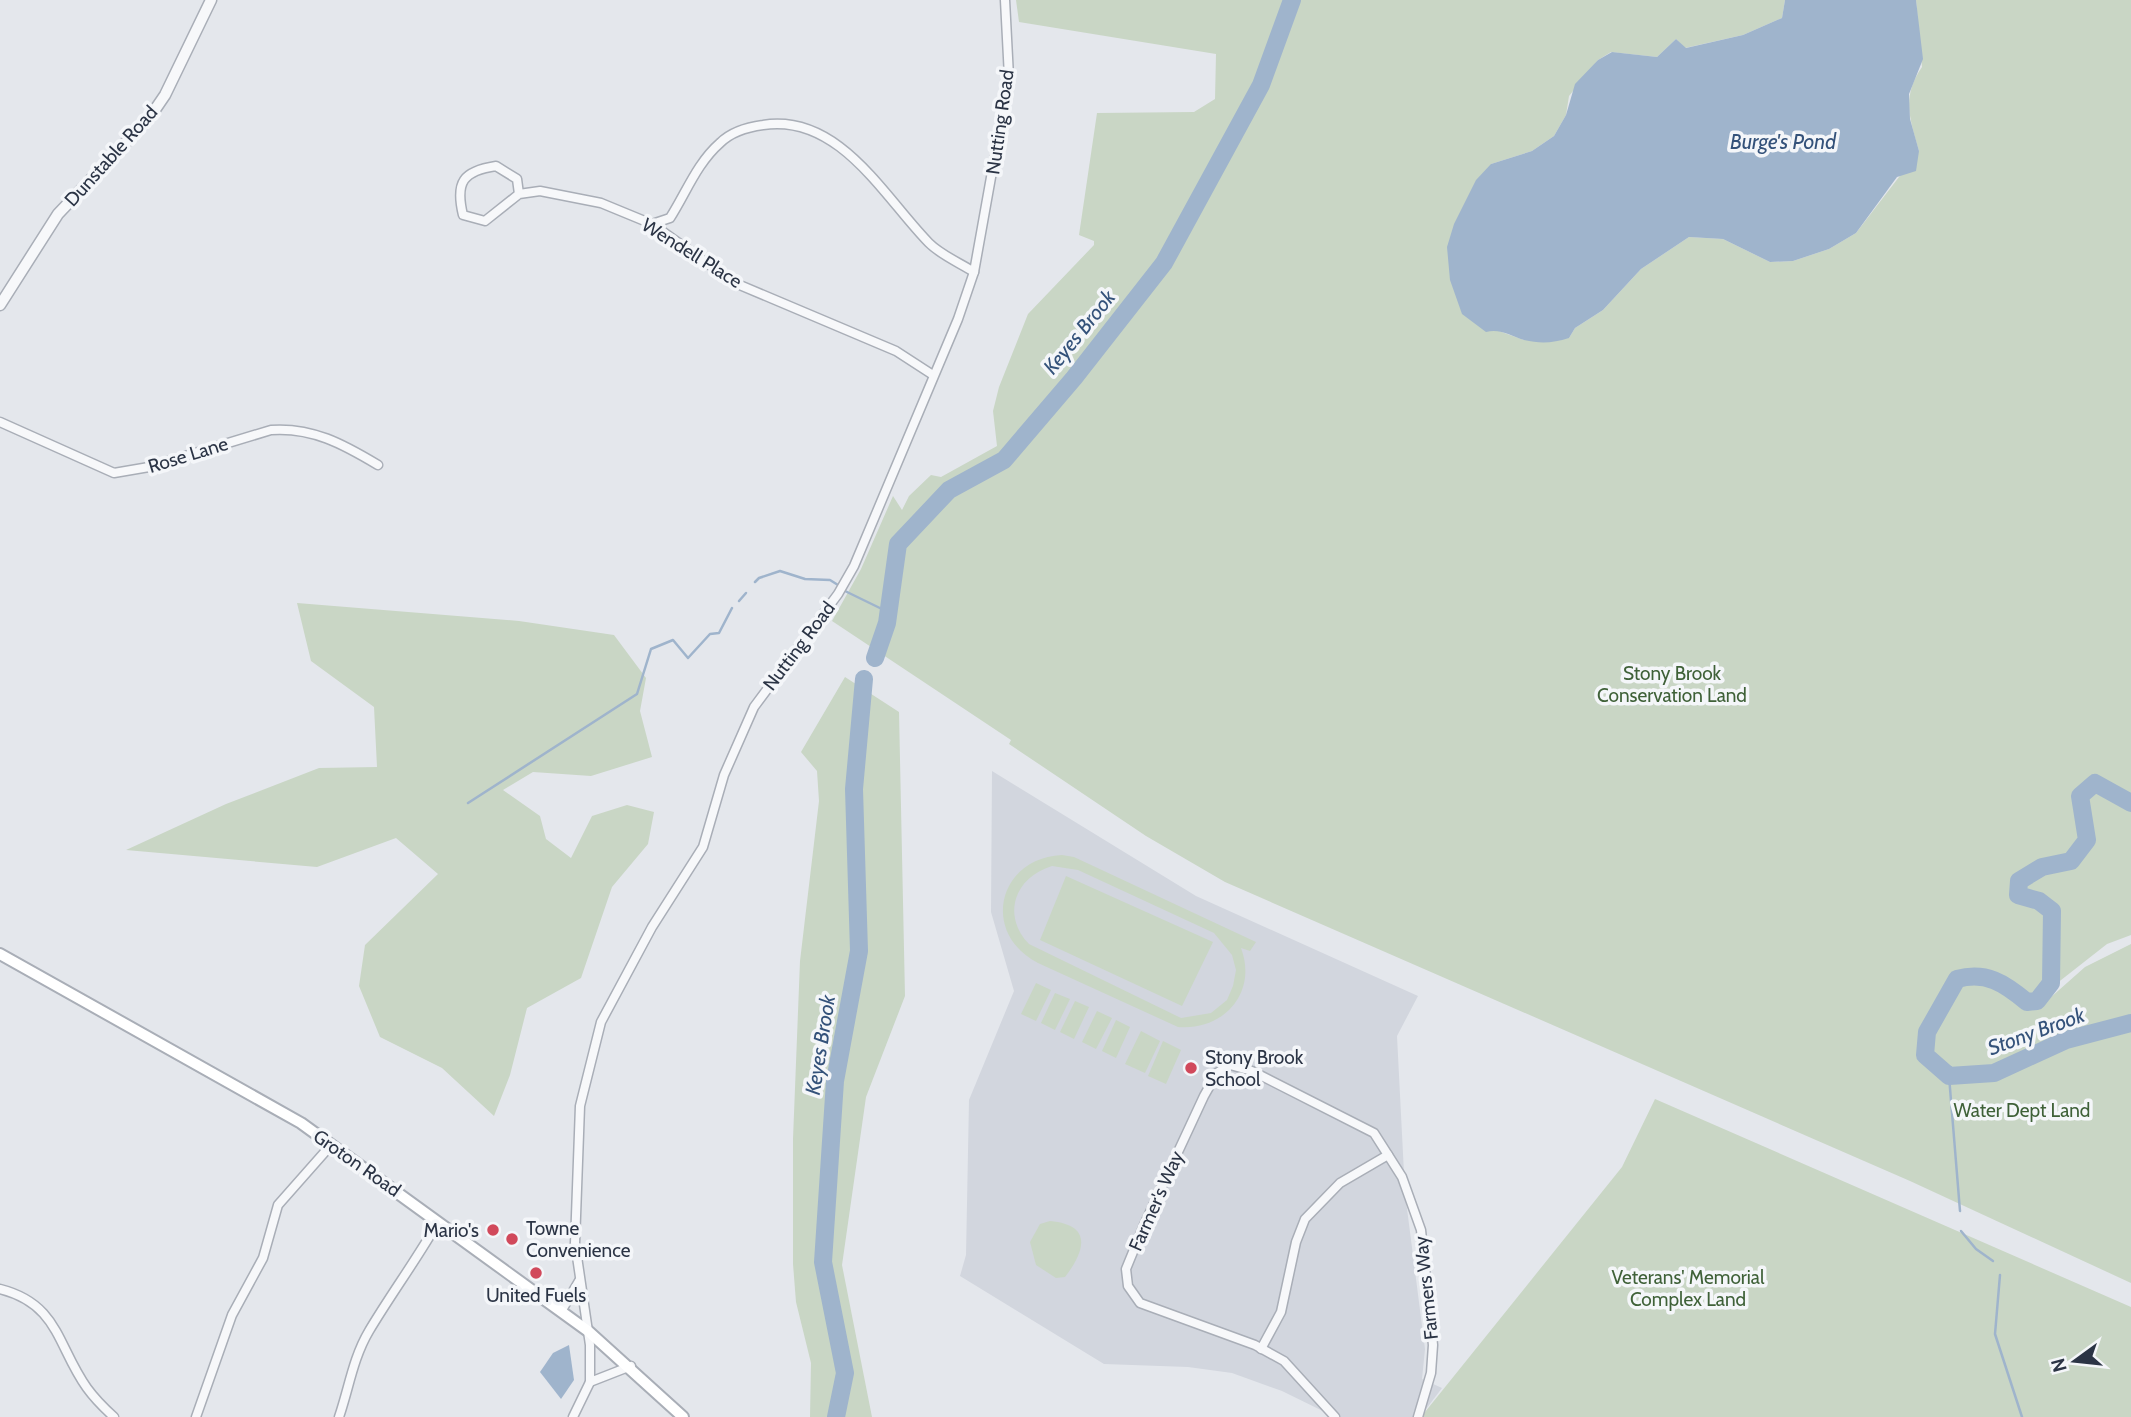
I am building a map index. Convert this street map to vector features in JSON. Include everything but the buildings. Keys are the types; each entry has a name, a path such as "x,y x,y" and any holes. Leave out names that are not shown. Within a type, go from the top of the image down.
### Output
{"main road":[{"name":"Groton Road","path":"0,954 258,1098 331,1145 562,1310 631,1366 683,1417"}],"street":[{"name":"Dunstable Road","path":"0,305 58,214 150,117 179,70 211,0"},
{"name":"Nutting Road","path":"590,1382 588,1331 575,1243 580,1106 601,1022 652,928 703,846 724,775 754,707 838,594 854,566 958,319 974,272 1009,77 1005,0"},
{"path":"652,224 670,218 702,162 721,141 745,127 785,122 820,135 864,166 931,245 974,272"},
{"path":"496,166 517,179 519,194 485,221 463,215 458,196 462,182 474,169 496,166"},
{"name":"Wendell Place","path":"519,194 540,191 601,202 652,224 735,283 897,351 933,374"},
{"name":"Rose Lane","path":"0,422 114,473 149,467 271,430 290,428 320,434 378,465"},
{"name":"Farmers Way","path":"1217,1073 1230,1065 1252,1071 1374,1133 1402,1177 1421,1230 1433,1345 1431,1373 1418,1417"},
{"name":"Farmer's Way","path":"1217,1073 1144,1225 1126,1269 1128,1286 1140,1303 1261,1349 1284,1361 1335,1417"},
{"path":"196,1417 232,1315 263,1258 278,1205 331,1145"},
{"path":"1261,1349 1281,1312 1296,1242 1305,1219 1340,1183 1388,1155"},
{"path":"339,1417 354,1363 368,1332 411,1270 438,1222"},
{"path":"562,1310 579,1281"},
{"path":"0,1289 32,1301 49,1316 86,1387 114,1417"},
{"path":"573,1417 590,1382 631,1366"}],"shaded area":[{"name":"Stony Brook School","path":"992,771 1196,896 1418,996 1397,1036 1405,1193 1425,1349 1422,1379 1442,1388 1420,1417 1335,1417 1282,1391 1232,1373 1188,1367 1104,1364 960,1276 966,1255 969,1100 1014,991 991,912"}],"green space":[{"name":"Stony Brook Conservation Land","path":"1016,0 1785,0 1782,18 1743,35 1685,48 1676,39 1657,57 1611,52 1598,60 1569,96 1566,115 1554,136 1532,151 1491,164 1496,330 1524,340 1569,338 1575,328 1603,310 1641,269 1689,237 1723,239 1770,262 1793,261 1829,249 1856,233 1919,151 1909,108 1911,88 1922,67 1916,0 2131,0 2131,935 2107,944 2056,984 2050,998 2085,967 2131,944 2131,1283 1910,1181 1225,882 1146,836 1009,744 1011,740 832,621 861,569 893,496 902,510 909,496 931,475 941,477 997,446 993,411 999,387 1028,314 1094,245 1094,241 1079,235 1097,113 1194,112 1215,99 1216,54 1019,22"},
{"path":"297,603 519,621 614,635 646,678 640,711 652,757 591,776 533,772 503,790 540,816 546,839 571,858 592,816 627,805 654,812 648,844 612,887 581,978 527,1008 510,1075 494,1116 442,1068 380,1037 359,986 365,945 438,874 396,838 317,867 126,850 226,804 319,768 377,767 374,707 311,661"},
{"name":"Keyes Brook","path":"845,677 899,712 905,996 866,1097 842,1265 872,1417 810,1417 811,1363 796,1302 793,1264 793,1139 800,961 819,801 817,771 801,752"},
{"path":"1062,855 1074,857 1256,942 1250,951 1241,948 1245,980 1233,1006 1209,1023 1178,1027 1038,963 1020,950 1008,934 1003,916 1004,899 1011,883 1023,869 1040,859","holes":["1052,866 1078,870 1214,933 1232,955 1236,970 1227,1000 1211,1013 1181,1018 1029,944 1020,933 1014,909 1021,888 1039,871"]},
{"path":"1066,876 1213,942 1182,1006 1040,940"},
{"path":"1036,983 1051,990 1036,1021 1021,1014"},
{"path":"1055,993 1070,999 1055,1030 1041,1023"},
{"path":"1075,1001 1089,1007 1074,1039 1060,1032"},
{"path":"1097,1011 1112,1018 1096,1049 1082,1042"},
{"path":"1116,1020 1130,1027 1116,1058 1102,1051"},
{"path":"1141,1031 1160,1041 1145,1073 1125,1064"},
{"path":"1163,1041 1181,1050 1166,1084 1148,1076"},
{"name":"Veterans' Memorial Complex Land","path":"1655,1099 2131,1307 2131,1417 1421,1417 1622,1167"},
{"path":"1050,1221 1064,1223 1073,1228 1081,1241 1077,1258 1065,1277 1056,1278 1036,1265 1030,1242 1040,1224"}],"water":[{"name":"Burge's Pond","path":"1785,0 1916,0 1923,59 1909,94 1910,119 1919,151 1916,171 1897,177 1856,233 1829,249 1793,261 1770,262 1723,239 1689,237 1641,269 1603,310 1575,328 1569,338 1558,341 1536,342 1501,332 1486,332 1462,314 1450,280 1447,247 1454,224 1476,180 1491,164 1532,151 1554,136 1566,115 1575,84 1598,60 1612,52 1657,57 1676,39 1686,48 1743,35 1782,18"},
{"path":"569,1345 574,1380 561,1399 540,1372 553,1353"}],"waterway":[{"name":"Keyes Brook","path":"875,658 887,623 898,544 949,490 1004,460 1074,378 1164,263 1261,85 1292,0"},
{"path":"755,582 780,571 805,579 830,580 838,585"},
{"path":"845,591 888,612"},
{"path":"739,601 746,593"},
{"path":"468,803 637,694 651,649 673,640 688,658 710,634 719,633 732,608"},
{"name":"Keyes Brook","path":"836,1417 845,1373 823,1262 835,1081 859,951 854,789 864,679"},
{"name":"Stony Brook","path":"2131,803 2095,783 2080,796 2087,840 2071,861 2042,867 2019,881 2018,895 2039,901 2052,911 2051,983 2037,1001 2027,1002 1994,980 1977,977 1957,979 1927,1032 1925,1055 1949,1076 1994,1073 2066,1040 2131,1023"},
{"path":"1949,1076 1960,1211"},
{"path":"1961,1231 1976,1249 1993,1261"},
{"path":"2000,1275 1995,1334 2022,1417"}],"place":[{"name":"Stony Brook School","path":"1191,1068"},
{"name":"Mario's","path":"493,1230"},
{"name":"Towne Convenience","path":"512,1239"},
{"name":"United Fuels","path":"536,1273"}],"park label":[{"name":"Water Dept Land","path":"2022,1110"}]}
